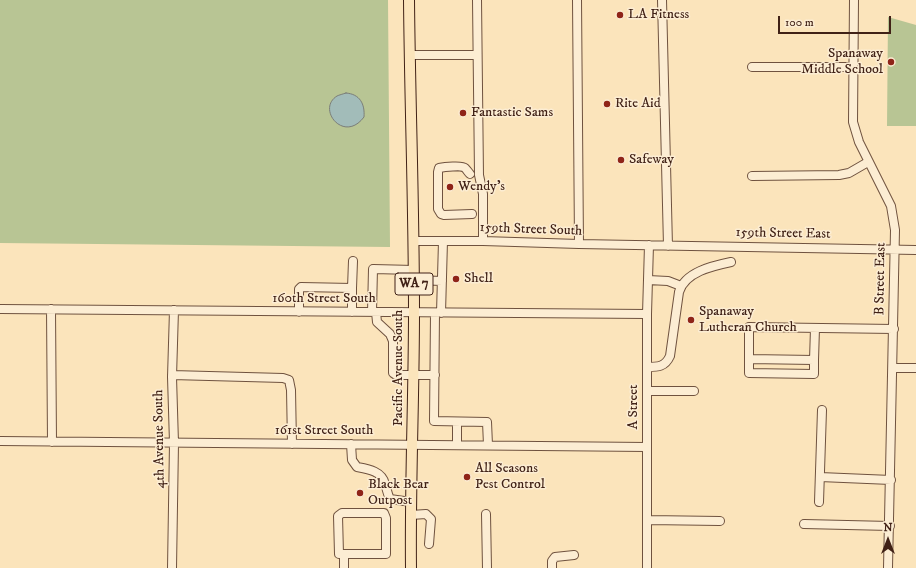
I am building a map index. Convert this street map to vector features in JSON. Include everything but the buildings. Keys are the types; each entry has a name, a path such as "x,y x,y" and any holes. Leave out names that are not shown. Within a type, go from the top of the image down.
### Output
{"main road":[{"name":"Pacific Avenue South","path":"409,0 414,275 411,568"}],"street":[{"path":"477,0 479,175 483,194 482,241"},
{"path":"577,0 579,244"},
{"path":"662,0 668,246"},
{"name":"B Street East","path":"854,0 854,122 859,142 891,206 894,218 894,329 888,568"},
{"path":"409,55 477,55"},
{"path":"752,67 853,67"},
{"path":"444,160 438,172 439,212 444,215 472,214"},
{"path":"752,176 839,175 849,173 868,162"},
{"path":"439,168 462,167 465,168 470,174"},
{"name":"159th Street South","path":"413,241 649,245"},
{"path":"443,241 442,281 438,313 434,421 487,422 488,446"},
{"name":"159th Street East","path":"649,245 916,250"},
{"name":"A Street","path":"647,568 647,314 649,245"},
{"path":"352,312 353,261"},
{"path":"647,367 660,367 667,362 670,356 680,286 685,280 694,274 714,266 731,262"},
{"path":"435,375 396,375 393,373 393,341 390,334 378,322 374,312 373,269 442,281"},
{"path":"648,280 668,281 680,286"},
{"path":"299,312 299,289 301,287 352,288"},
{"name":"160th Street South","path":"0,309 647,314"},
{"path":"52,309 52,442"},
{"name":"4th Avenue South","path":"172,568 174,443 172,376 174,310"},
{"path":"815,328 814,374 748,373 749,327 894,329"},
{"path":"749,359 814,360"},
{"path":"893,368 916,368"},
{"path":"172,376 283,378 289,380 291,390 292,444"},
{"path":"647,391 694,391"},
{"path":"819,502 822,410"},
{"path":"457,422 457,445"},
{"name":"161st Street South","path":"0,441 647,447"},
{"path":"351,444 352,460 357,467 369,469 381,475 390,499 411,502"},
{"path":"820,477 891,480"},
{"path":"342,513 384,513 386,518 386,554 344,554 338,554 338,516 342,513"},
{"path":"411,515 426,514 431,519 429,544"},
{"path":"486,514 486,568"},
{"path":"648,520 720,521"},
{"path":"804,524 890,526"},
{"path":"344,554 344,568"},
{"path":"552,568 552,561 555,557 574,555"}],"green space":[{"path":"0,0 388,0 390,247 0,243"},
{"path":"888,17 916,25 916,126 887,126"}],"water":[{"path":"346,93 355,95 361,100 364,108 364,117 356,124 348,127 341,126 335,122 331,115 330,109 331,102 337,96"}],"place":[{"name":"LA Fitness","path":"620,15"},
{"name":"Spanaway Middle School","path":"891,62"},
{"name":"Rite Aid","path":"607,104"},
{"name":"Fantastic Sams","path":"463,113"},
{"name":"Safeway","path":"621,160"},
{"name":"Wendy's","path":"450,187"},
{"name":"Shell","path":"456,279"},
{"name":"Spanaway Lutheran Church","path":"691,320"},
{"name":"All Seasons Pest Control","path":"467,477"},
{"name":"Black Bear Outpost","path":"360,493"}]}
